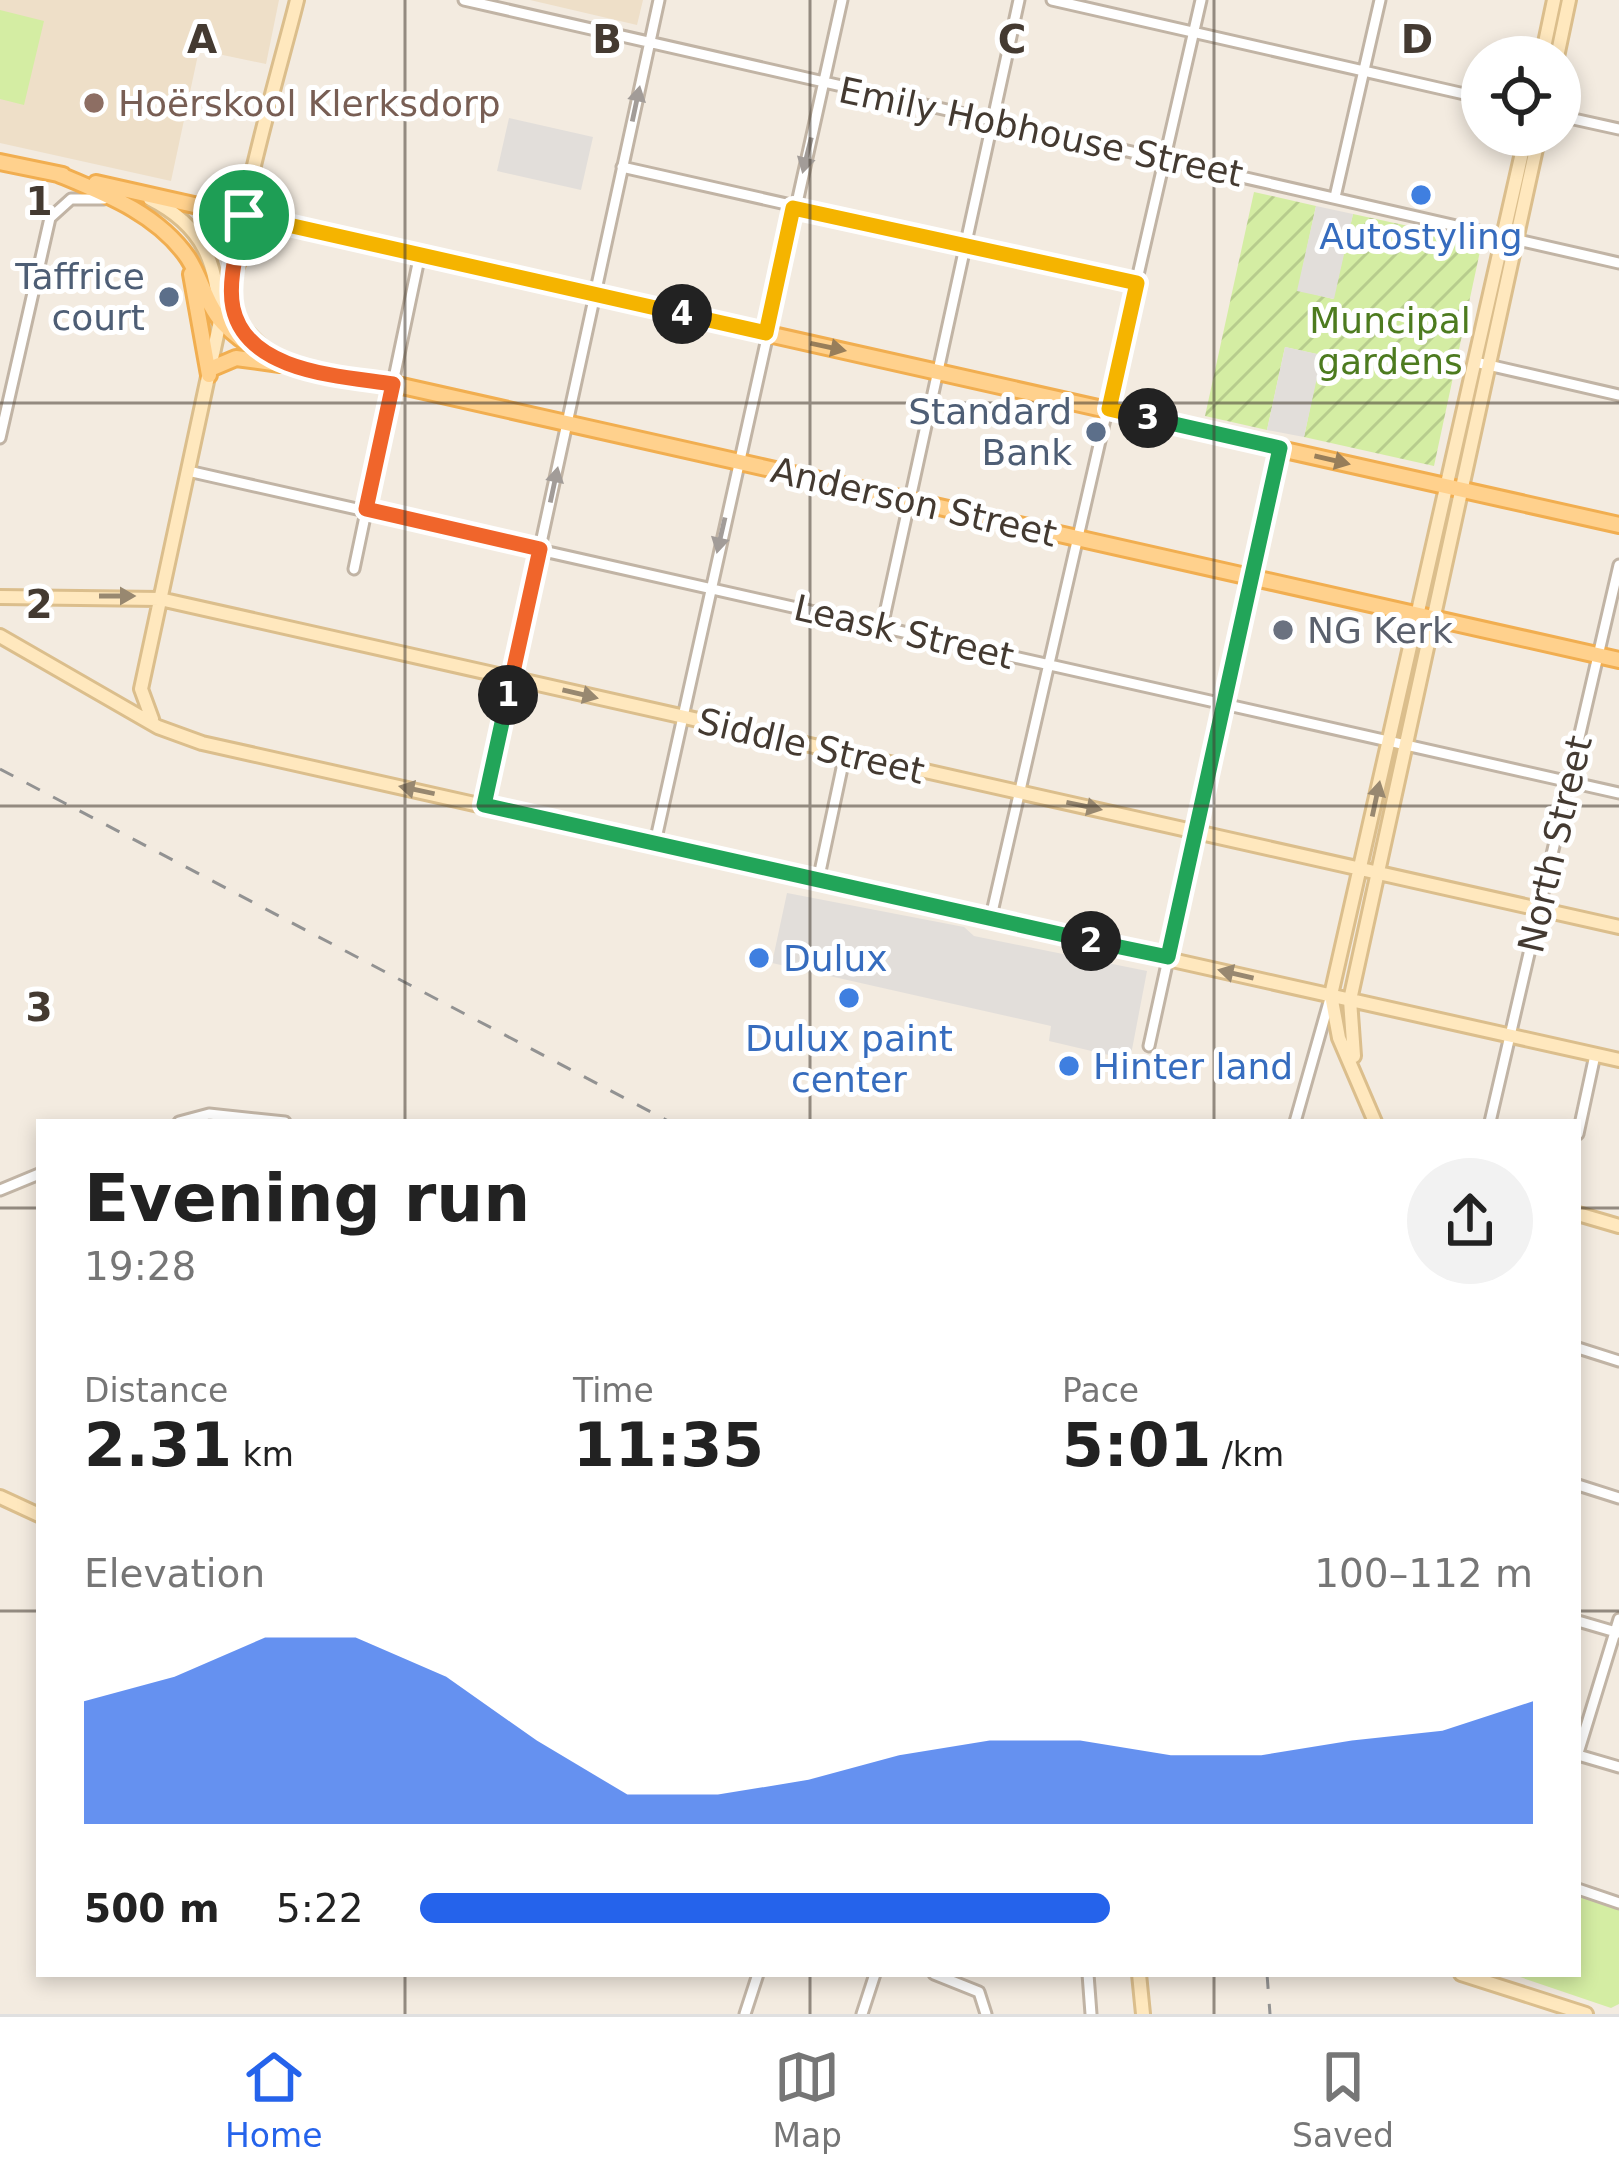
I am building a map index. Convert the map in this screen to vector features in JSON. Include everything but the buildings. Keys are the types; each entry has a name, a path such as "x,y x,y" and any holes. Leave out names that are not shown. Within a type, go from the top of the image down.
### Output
{"main road":[{"path":"0,162 1619,525"},
{"path":"58,174 127,205 169,235 186,256 220,321"},
{"path":"210,208 229,206 251,187 268,221"},
{"path":"236,266 246,242 268,221"},
{"path":"186,256 209,372 236,358 303,369"},
{"name":"Anderson Street","path":"220,321 266,352 303,369 393,384 1619,660"}],"street":[{"path":"266,352 236,317 236,266 244,215 298,0"},
{"name":"Emily Hobhouse Street","path":"464,0 1619,263"},
{"path":"484,805 659,0"},
{"path":"655,843 842,0"},
{"path":"882,627 1019,0"},
{"path":"1052,0 1461,93"},
{"path":"990,921 1201,0"},
{"path":"1335,197 1380,0"},
{"path":"1546,36 1554,0"},
{"path":"1561,36 1569,0"},
{"path":"1581,121 1619,129"},
{"path":"1510,238 1523,156"},
{"path":"1296,1119 1331,995 1388,740 1425,617 1510,238 1533,156"},
{"path":"622,167 1137,283"},
{"path":"139,193 180,214 200,234 218,284 220,321 141,688 144,709 158,727"},
{"path":"0,438 50,218 62,203 86,195 127,205"},
{"path":"354,569 420,254"},
{"path":"1482,364 1619,395"},
{"path":"1149,1046 1280,448"},
{"name":"Leask Street","path":"188,470 1619,793"},
{"name":"North Street","path":"1491,1119 1619,566"},
{"name":"Siddle Street","path":"0,597 160,599 1619,928"},
{"path":"1355,1070 1350,1000 1404,745 1425,617"},
{"path":"0,636 158,727 202,743 1619,1060"},
{"path":"818,881 845,754"},
{"path":"1331,995 1339,1038 1375,1119"},
{"path":"1581,1120 1595,1055"},
{"path":"187,1119 200,1114 253,1119"},
{"path":"0,1190 36,1175"},
{"path":"1581,1215 1619,1226"},
{"path":"1581,1349 1619,1361"},
{"path":"1581,1486 1619,1498"},
{"path":"0,1497 36,1514"},
{"path":"1581,1745 1619,1618"},
{"path":"1581,1622 1617,1633"},
{"path":"1581,1755 1619,1767"},
{"path":"1581,1890 1619,1903"},
{"path":"746,2014 757,1977"},
{"path":"862,2014 874,1977"},
{"path":"942,1977 979,1992 986,2014"},
{"path":"1088,1977 1091,2014"},
{"path":"1139,1977 1143,2014"},
{"path":"1470,1977 1586,2014"}],"shaded area":[{"name":"Hoërskool Klerksdorp","path":"0,0 279,0 266,64 199,50 171,181 0,143"},
{"path":"530,0 643,0 637,25"},
{"path":"509,118 593,137 581,190 497,171"},
{"path":"1316,206 1353,214 1334,299 1297,291"},
{"path":"1285,347 1322,355 1304,437 1267,430"},
{"path":"787,893 964,927 974,936 1147,971 1130,1060 1049,1041 1051,1026 772,963"}],"green space":[{"path":"0,10 44,21 24,105 0,99"},
{"name":"Muncipal gardens","path":"1254,192 1316,206 1298,290 1333,299 1353,214 1482,242 1434,466 1304,437 1321,355 1285,347 1267,430 1205,416"},
{"path":"1581,1897 1619,1910 1619,2004 1611,2008 1520,1977 1581,1977"}],"railway":[{"path":"0,769 664,1119"},
{"path":"1267,1977 1270,2014"}],"place":[{"name":"Hoërskool Klerksdorp","path":"94,103"},
{"name":"Autostyling","path":"1421,195"},
{"name":"Taffrice court","path":"169,297"},
{"name":"Standard Bank","path":"1096,432"},
{"name":"NG Kerk","path":"1283,630"},
{"name":"Dulux","path":"759,958"},
{"name":"Dulux paint center","path":"849,998"},
{"name":"Hinter land","path":"1069,1066"}],"route":[{"path":"793,208 1137,283 1109,409 1280,448 1168,957 484,805 540,549 366,509 393,384 303,369 266,352 248,333 236,317 232,297 244,215 766,333 793,208"}]}
